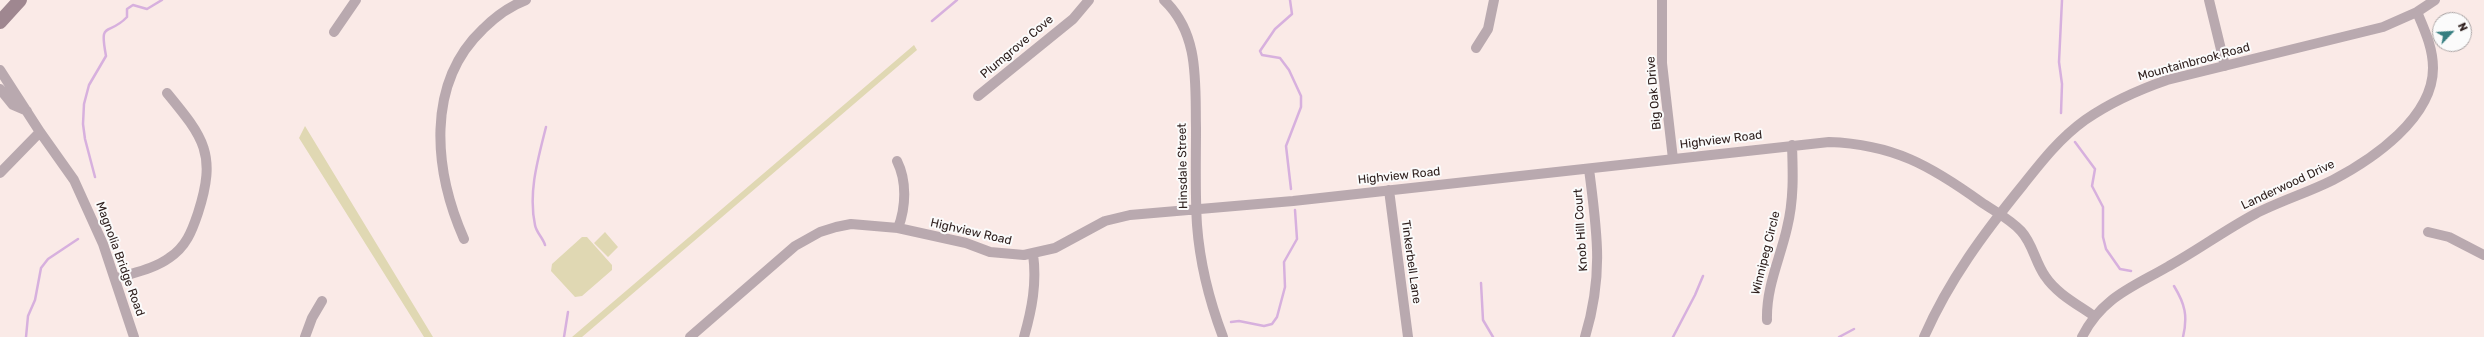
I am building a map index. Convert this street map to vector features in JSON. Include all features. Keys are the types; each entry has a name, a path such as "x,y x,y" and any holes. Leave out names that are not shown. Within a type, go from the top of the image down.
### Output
{"main road":[{"path":"0,22 20,0"}],"street":[{"path":"334,32 356,0"},
{"path":"464,239 449,200 444,176 440,125 442,104 456,62 471,40 508,9 526,0"},
{"name":"Plumgrove Cove","path":"978,96 1073,19 1089,0"},
{"name":"Hinsdale Street","path":"1164,0 1184,26 1194,59 1197,209 1204,281 1223,337"},
{"path":"1476,48 1488,30 1494,0"},
{"name":"Big Oak Drive","path":"1662,0 1662,62 1673,159"},
{"path":"2209,0 2225,66"},
{"name":"Mountainbrook Road","path":"1924,337 1954,279 1998,214 2048,153 2090,117 2142,89 2225,66 2383,26 2417,12 2435,0"},
{"name":"Landerwood Drive","path":"2082,337 2094,316 2118,294 2169,266 2255,214 2332,180 2352,169 2404,128 2414,118 2425,102 2432,76 2432,53 2417,12"},
{"name":"Magnolia Bridge Road","path":"0,70 40,132 74,180 90,213 115,279 134,337"},
{"name":"Magnolia Bridge Road","path":"0,90 13,105 27,111"},
{"path":"115,279 159,264 178,252 192,232 204,197 208,169 202,141 191,122 166,93"},
{"path":"0,173 40,132"},
{"name":"Highview Road","path":"690,337 782,257 808,238 830,229 851,224 898,228 966,243 990,252 1007,255 1033,254 1055,248 1087,229 1113,218 1589,169 1792,145 1849,142 1894,151 1935,170 2015,225 2025,237 2042,271 2054,287 2094,316"},
{"name":"Winnipeg Circle","path":"1766,320 1770,286 1790,212 1793,188 1792,145"},
{"path":"897,161 904,177 901,220 898,228"},
{"name":"Knob Hill Court","path":"1585,337 1598,280 1597,230 1589,169"},
{"name":"Tinkerbell Lane","path":"1388,190 1408,337"},
{"path":"2428,232 2449,237 2484,255"},
{"path":"1024,337 1033,302 1035,280 1033,254"},
{"path":"305,337 312,318 322,302"}],"shaded area":[{"path":"914,45 917,50 582,337 572,337"},
{"path":"305,126 433,337 424,337 299,138"},
{"path":"605,232 618,247 608,257 594,243"},
{"path":"582,237 587,237 612,265 612,270 582,296 575,297 551,271 552,264"}],"waterway":[{"path":"95,177 85,139 83,124 84,104 89,85 106,56 104,45 105,33 107,30 120,23 127,17 127,9 133,5 147,9 162,0"},
{"path":"932,21 957,0"},
{"path":"1290,0 1292,14 1275,29 1260,51 1262,55 1280,58 1289,70 1301,96 1301,107 1286,146 1291,189"},
{"path":"2061,113 2062,84 2059,62 2062,0"},
{"path":"545,245 536,228 533,213 533,188 546,127"},
{"path":"2075,142 2095,169 2092,186 2103,207 2103,237 2106,249 2120,269 2131,271"},
{"path":"1231,322 1239,321 1264,326 1272,324 1277,317 1285,287 1284,262 1297,239 1295,210"},
{"path":"26,337 28,316 35,300 41,268 48,259 78,239"},
{"path":"1673,337 1695,295 1703,276"},
{"path":"1481,283 1483,320 1493,337"},
{"path":"2174,286 2181,299 2184,310 2185,323 2183,337"},
{"path":"564,337 568,312"},
{"path":"1839,337 1854,329"}]}
